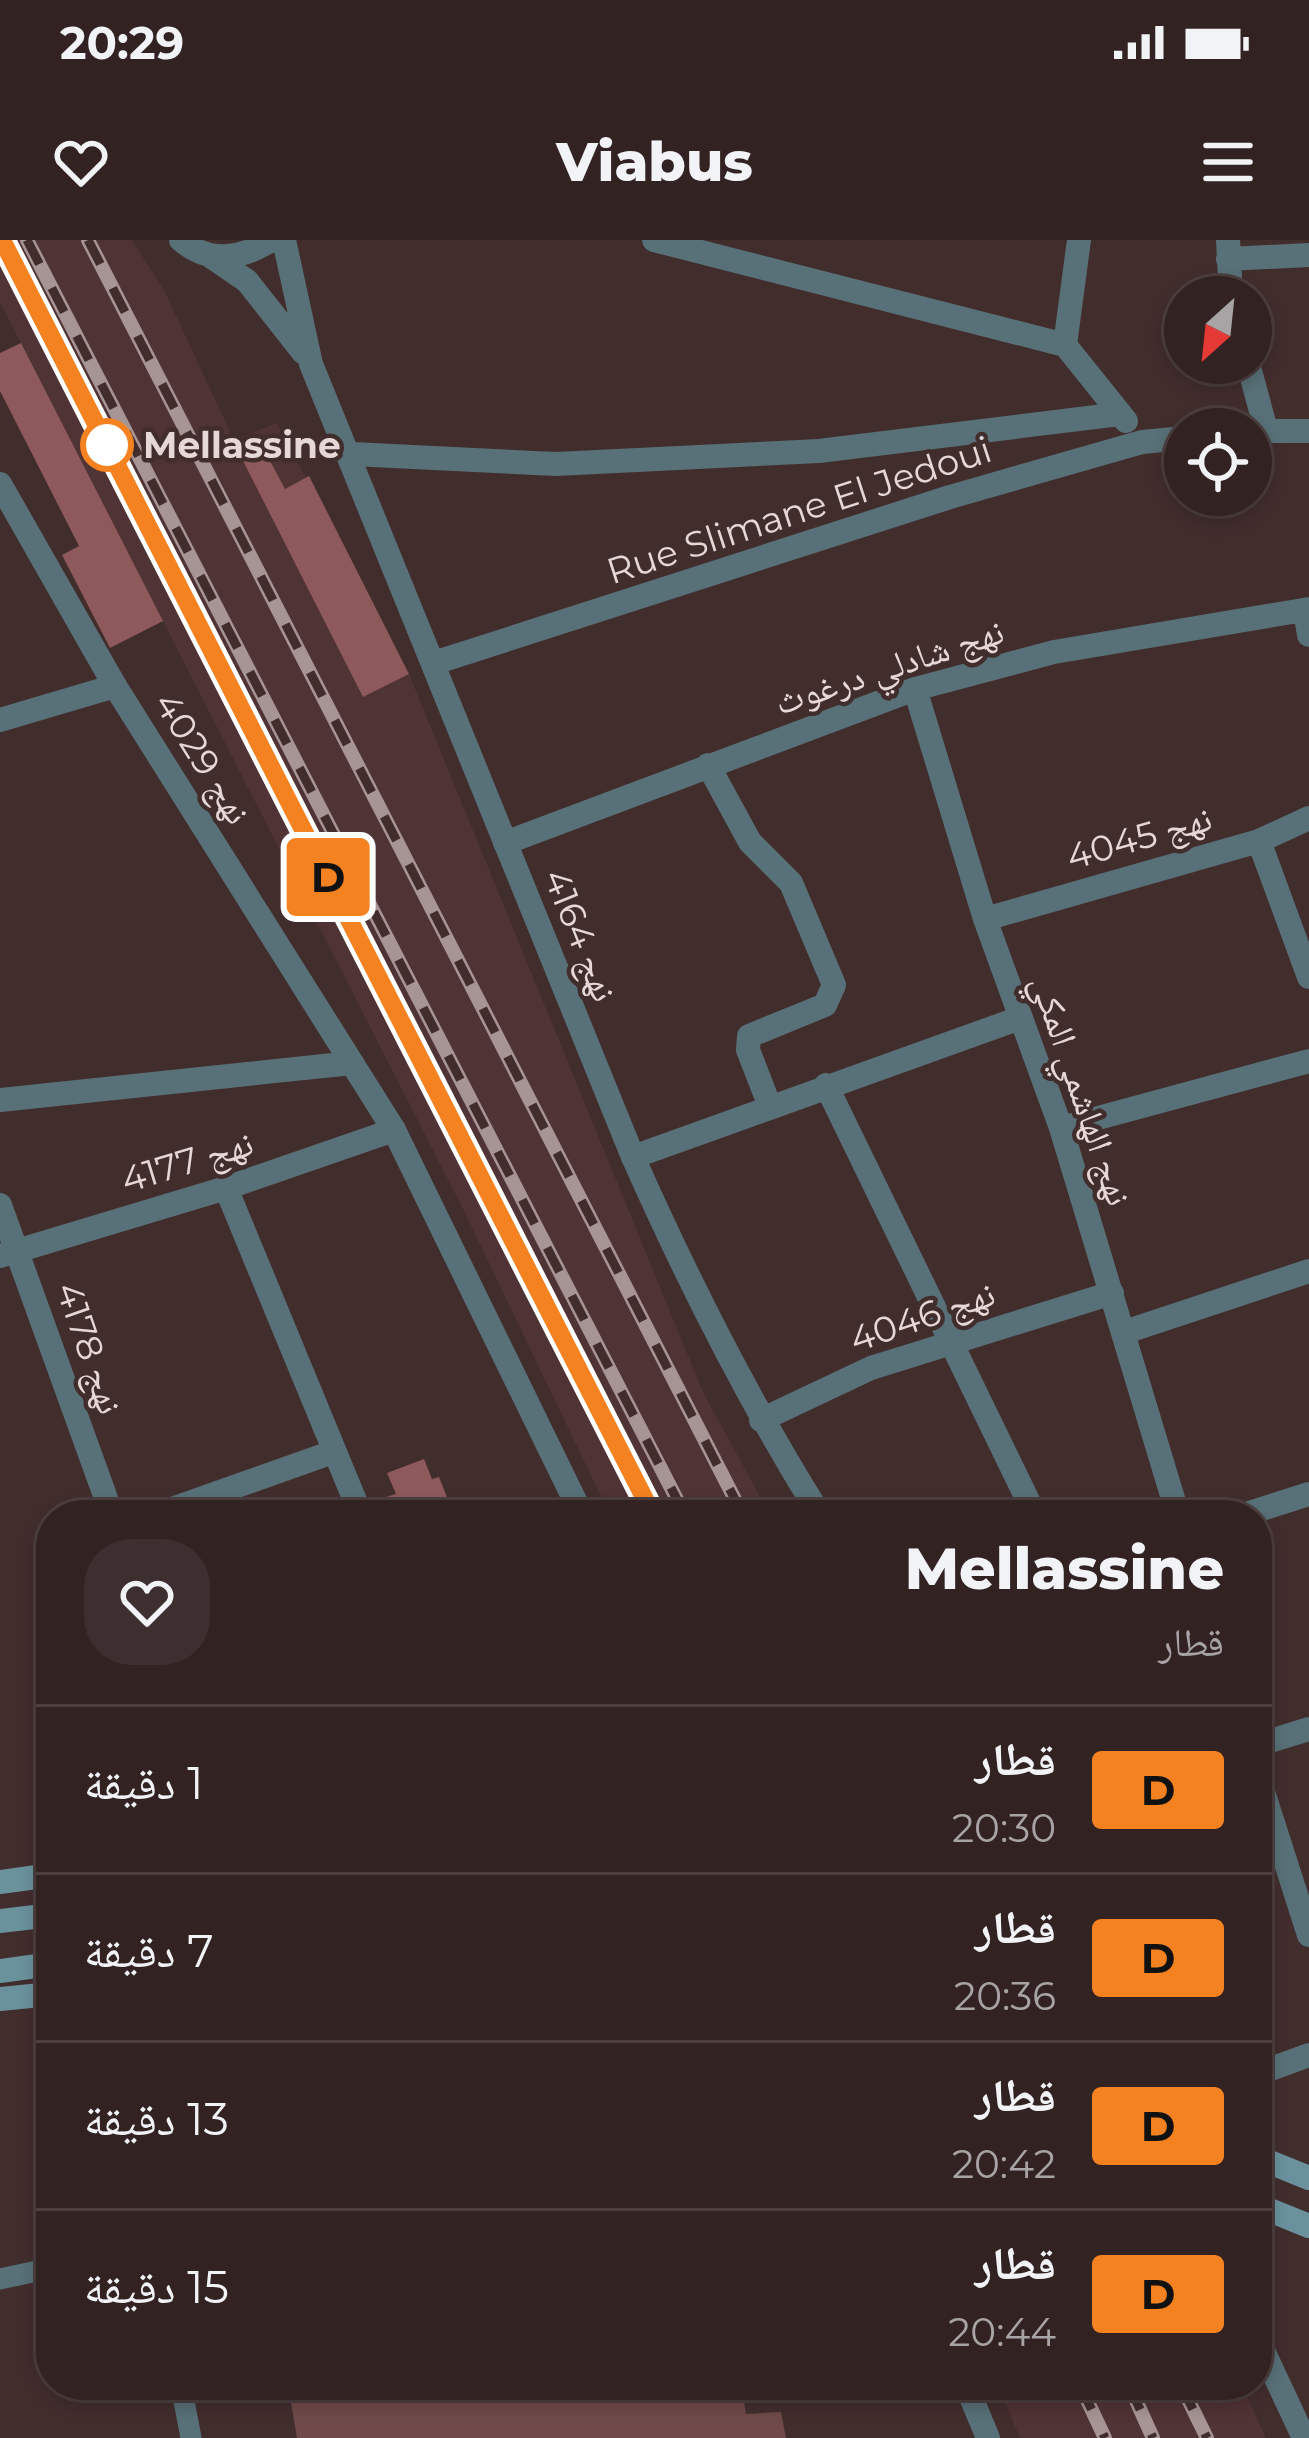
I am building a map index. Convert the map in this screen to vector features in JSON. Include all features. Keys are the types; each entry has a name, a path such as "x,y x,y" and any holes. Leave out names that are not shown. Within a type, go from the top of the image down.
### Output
{"main road":[{"path":"0,1882 36,1877"},
{"path":"0,1921 36,1917"},
{"path":"0,1971 36,1966"},
{"path":"0,1999 36,1995"},
{"path":"1272,2163 1309,2178"},
{"path":"1272,2211 1309,2227"}],"street":[{"name":"نهج 4164","path":"181,240 247,281 311,364"},
{"path":"209,255 232,257 271,240"},
{"name":"نهج 4164","path":"284,240 311,364 437,662 505,843 634,1157 679,1260 761,1420 811,1500"},
{"path":"655,240 738,248 1065,345 1142,442"},
{"path":"1065,345 1078,240"},
{"path":"1228,249 1309,255"},
{"path":"352,454 556,464 819,451 1120,414"},
{"path":"1272,431 1309,431"},
{"name":"Rue Slimane El Jedoui","path":"437,662 1142,442 1164,440"},
{"name":"نهج 4029","path":"0,484 115,686 394,1130 575,1500"},
{"name":"نهج شادلي درغوث","path":"505,843 916,689 1054,652 1308,618"},
{"path":"0,720 115,686"},
{"name":"نهج الهاشمي المكي","path":"916,689 985,919 1061,1128 1174,1500"},
{"path":"708,765 750,842 791,883 833,985 825,1005 749,1036 748,1050 769,1104"},
{"name":"نهج 4045","path":"985,919 1259,841 1309,818"},
{"path":"1259,841 1309,977"},
{"path":"634,1157 769,1104 1020,1018"},
{"path":"1061,1128 1309,1061"},
{"path":"0,1100 352,1063"},
{"path":"826,1085 1027,1500"},
{"name":"نهج 4177","path":"9,1252 226,1188 394,1130"},
{"path":"226,1188 354,1500"},
{"name":"نهج 4178","path":"0,1204 9,1252 106,1500"},
{"path":"1125,1332 1309,1271"},
{"name":"نهج 4046","path":"761,1420 871,1368 1112,1293"},
{"path":"197,1500 333,1452"},
{"path":"1272,1506 1309,1494"},
{"path":"1272,1741 1309,1730"},
{"path":"1272,1818 1306,1920"},
{"path":"1272,2069 1309,2055"},
{"path":"1272,2368 1304,2432"},
{"path":"972,2400 988,2438"}],"lane":[{"path":"0,2279 36,2271"},
{"path":"184,2400 191,2438"}],"shaded area":[{"path":"0,240 132,240 164,290 234,440 277,423 409,674 703,1392 762,1500 603,1500 463,1209 0,302"},
{"path":"291,2400 744,2400 746,2414 781,2412 786,2438 297,2438"},
{"path":"1004,2400 1249,2400 1266,2438 1020,2438"}],"building":[{"name":"Mellassine","path":"21,343 163,621 110,648 62,555 79,546 0,391 0,353"},
{"path":"259,440 285,489 309,476 409,674 363,697 237,449"},
{"path":"424,1459 432,1479 439,1477 448,1500 387,1500 396,1494 387,1473"}],"railway":[{"path":"2,240 645,1500"},
{"path":"27,240 677,1500"},
{"path":"88,240 735,1500"},
{"path":"1087,2400 1105,2438"},
{"path":"1136,2400 1153,2438"},
{"path":"1188,2400 1207,2438"}],"train":[{"name":"D","path":"2,240 645,1500"}],"place":[{"name":"Mellassine","path":"107,445"}]}
